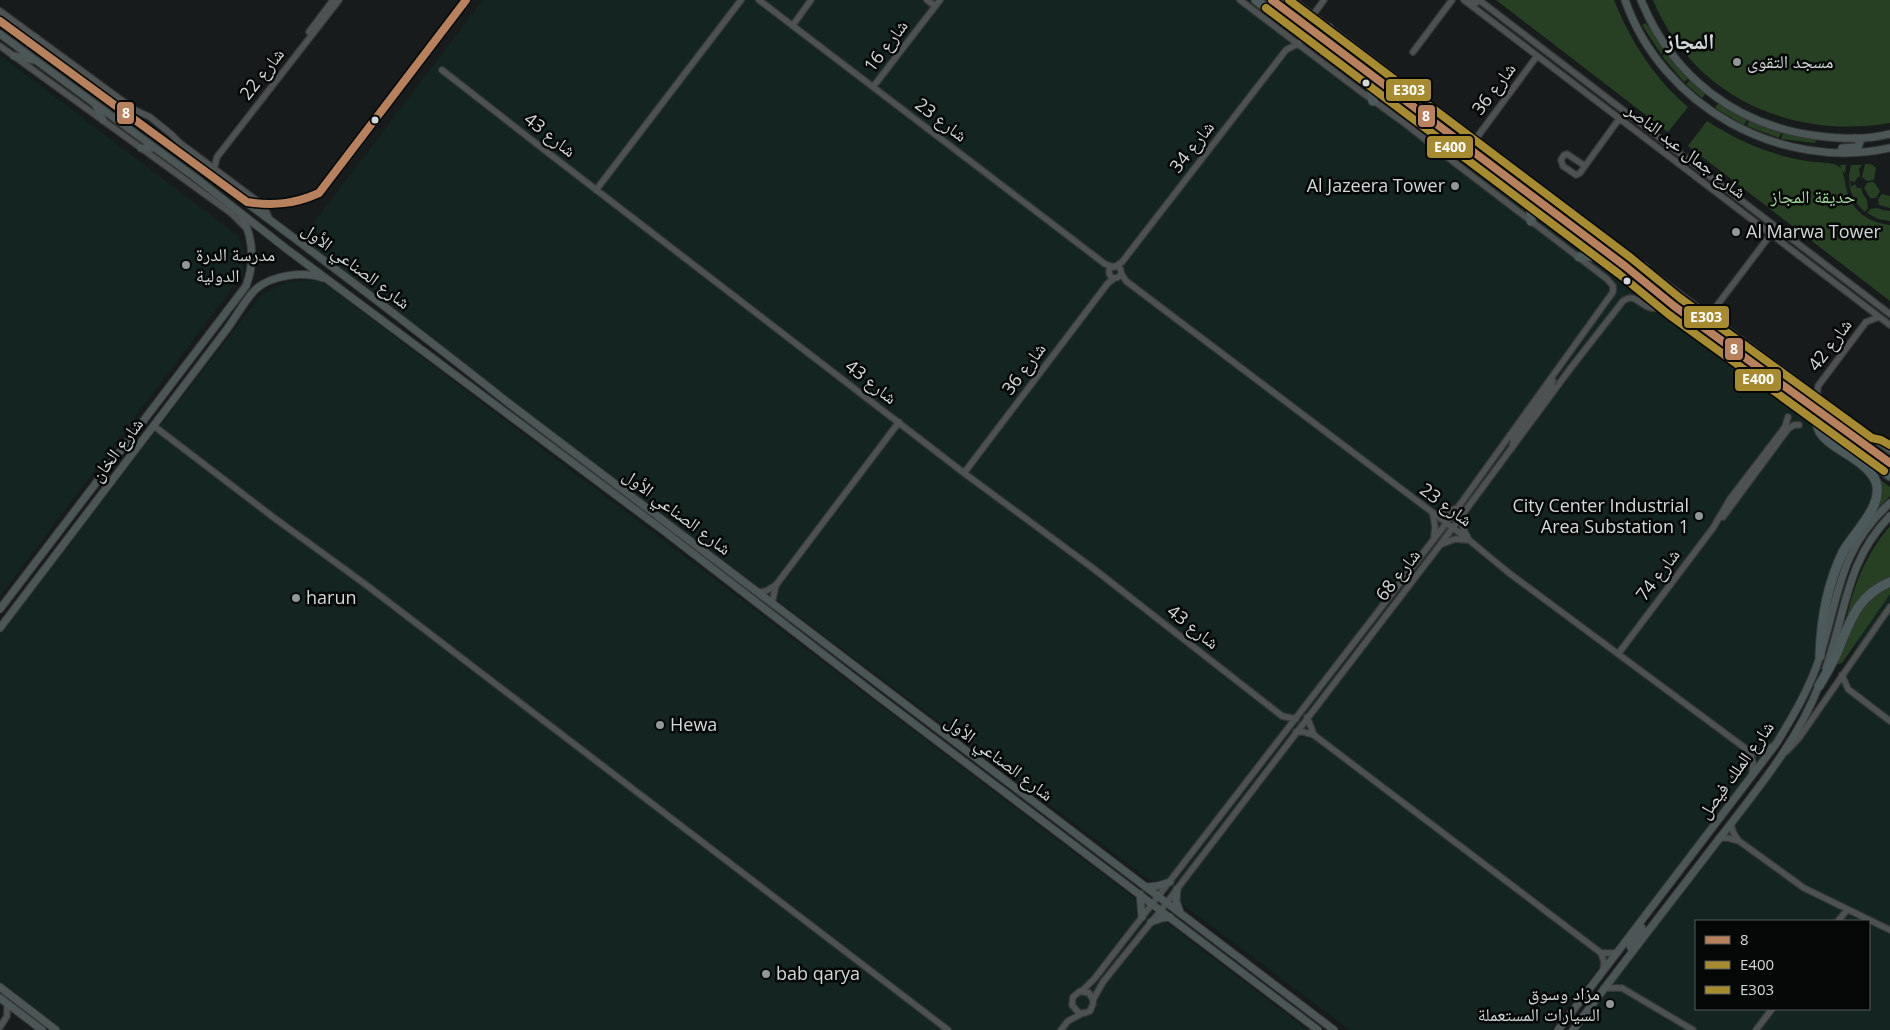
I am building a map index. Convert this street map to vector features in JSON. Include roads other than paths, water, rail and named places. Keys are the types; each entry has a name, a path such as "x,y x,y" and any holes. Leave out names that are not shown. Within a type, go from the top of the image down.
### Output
{"highway":[{"path":"1256,0 1890,476"},
{"path":"1274,1 1291,0"},
{"path":"1274,1 1625,266 1674,306 1890,463"},
{"path":"1286,23 1288,35"},
{"path":"1329,28 1330,39 1335,48"},
{"path":"1371,88 1373,101"},
{"path":"1531,207 1531,221"},
{"path":"1579,257 1596,256"},
{"path":"1644,267 1674,306"},
{"path":"1711,317 1718,329 1736,350"},
{"path":"1816,420 1823,436 1868,471 1874,479 1877,490 1875,505 1848,543 1831,582 1821,629 1820,656"},
{"path":"1868,447 1877,449 1890,457"},
{"path":"1819,686 1855,611 1867,596 1890,582"}],"main road":[{"path":"1625,0 1636,25 1655,56 1680,86 1703,106 1734,126 1771,142 1803,149 1861,152 1890,148"},
{"path":"1641,0 1654,29 1680,64 1699,83 1731,108 1755,120 1780,129 1813,136 1855,138 1890,134"},
{"name":"شارع الصناعي الأول","path":"0,21 215,178 1080,839 1167,902 1334,1030"},
{"name":"شارع الصناعي الأول","path":"0,34 664,531 875,694 1318,1030"},
{"path":"20,36 36,38"},
{"path":"14,56 37,61"},
{"path":"95,104 103,120"},
{"path":"1833,152 1840,148 1858,147 1860,142 1855,138"},
{"path":"141,148 154,148"},
{"path":"214,169 215,178"},
{"path":"240,212 248,230"},
{"name":"شارع الخان","path":"0,609 246,286 252,260 248,230"},
{"name":"شارع الخان","path":"0,628 154,426 255,289 271,281 293,276 314,276 330,281"},
{"name":"شارع الملك فيصل","path":"1558,1030 1776,744 1800,704 1820,656 1837,588 1846,563 1866,529 1890,503"},
{"name":"شارع الملك فيصل","path":"1573,1030 1781,756 1808,710 1819,686 1830,656 1851,578 1870,541 1890,516"},
{"path":"1146,887 1170,882"},
{"path":"1177,889 1176,900 1182,914"},
{"path":"1140,894 1142,917"},
{"path":"1151,922 1170,917"},
{"path":"1634,948 1630,947 1642,928 1639,924"},
{"path":"0,987 56,1030"},
{"path":"0,998 42,1030"}],"street":[{"name":"شارع 22","path":"205,162 217,154 333,0"},
{"name":"شارع 22","path":"214,169 217,158 339,0"},
{"path":"596,190 741,0"},
{"name":"شارع 23","path":"759,0 1469,540 1517,579 1748,751"},
{"path":"792,25 812,0"},
{"path":"927,0 935,6"},
{"name":"شارع 16","path":"874,87 940,0"},
{"path":"1240,0 1579,257"},
{"path":"1291,0 1817,398 1890,451"},
{"path":"1313,15 1324,0"},
{"path":"1413,52 1452,0"},
{"name":"شارع جمال عبد الناصر","path":"1464,0 1890,325"},
{"path":"1471,0 1476,3 1479,0"},
{"name":"شارع جمال عبد الناصر","path":"1479,0 1890,314"},
{"path":"0,11 135,110 150,117 205,162 264,206 270,220"},
{"path":"1500,28 1505,25 1520,35 1524,35"},
{"path":"1286,50 1288,35"},
{"name":"شارع 34","path":"1115,272 1286,50 1298,43"},
{"path":"0,46 231,213 248,230"},
{"name":"شارع 36","path":"1475,140 1537,56"},
{"name":"شارع 43","path":"442,70 1282,716 1296,718"},
{"path":"1585,166 1619,119"},
{"path":"1711,317 1771,234"},
{"name":"شارع 68","path":"1082,991 1095,978 1153,904 1446,523 1612,294 1613,286 1607,279 1579,257"},
{"path":"1814,268 1820,268 1837,280 1841,276"},
{"name":"شارع 36","path":"964,473 1115,272"},
{"path":"1858,301 1860,297 1876,307 1880,307"},
{"name":"شارع 68","path":"1093,1000 1103,982 1161,910 1453,528 1623,301 1627,298 1636,299 1651,309 1664,307"},
{"name":"شارع 42","path":"1817,398 1818,386 1866,322 1867,314 1865,307"},
{"name":"شارع 42","path":"1866,322 1879,317"},
{"path":"1589,326 1597,320 1600,321 1601,324 1597,334"},
{"path":"1512,448 1514,436 1550,388 1553,376"},
{"name":"شارع 42","path":"1807,390 1818,386"},
{"name":"شارع 74","path":"1614,651 1625,644 1712,528 1730,499 1785,427 1788,417"},
{"path":"759,592 776,585 899,422"},
{"name":"شارع 74","path":"1712,528 1720,522 1788,429 1799,425"},
{"path":"154,426 273,517 365,584 948,1030"},
{"path":"1433,539 1435,527 1434,514 1445,513 1458,506"},
{"path":"1465,512 1463,528 1469,540"},
{"path":"1440,545 1455,539 1469,540"},
{"path":"772,603 776,585"},
{"path":"1781,756 1795,743 1890,607"},
{"path":"1614,651 1625,644"},
{"path":"1624,659 1625,644"},
{"path":"1842,675 1848,689 1890,721"},
{"path":"1832,690 1848,689"},
{"path":"1282,716 1287,729"},
{"path":"1307,717 1314,735"},
{"path":"1296,732 1308,732 1314,735 1601,953 1604,962 1603,971"},
{"path":"1748,751 1758,753 1776,744"},
{"path":"1748,751 1753,762 1752,777"},
{"path":"1731,824 1733,832 1739,841"},
{"path":"1719,838 1731,838 1739,841 1804,888 1868,920"},
{"path":"1839,920 1846,910"},
{"path":"1870,921 1890,930"},
{"path":"1601,953 1617,953"},
{"path":"1616,972 1622,988"},
{"path":"1604,988 1622,988 1694,1030"},
{"path":"1061,1030 1068,1021 1073,997 1082,991 1089,993 1093,1000 1090,1010 1068,1021"},
{"path":"0,1027 6,1019 7,1004"},
{"path":"1072,1005 1076,1011 1082,1014"},
{"path":"1756,1030 1771,1010"},
{"path":"6,1019 21,1014"}],"place":[{"name":"مسجد التقوى","path":"1737,62"},
{"name":"Al Jazeera Tower","path":"1455,186"},
{"name":"Al Marwa Tower","path":"1736,232"},
{"name":"مدرسة الدرة الدولية","path":"186,265"},
{"name":"City Center Industrial Area Substation 1","path":"1699,516"},
{"name":"harun","path":"296,598"},
{"name":"Hewa","path":"660,725"},
{"name":"bab qarya","path":"766,974"},
{"name":"مزاد وسوق السيارات المستعملة","path":"1610,1004"}],"district":[{"name":"المجاز","path":"1690,41"}],"park label":[{"name":"حديقة المجاز","path":"1813,197"}]}
